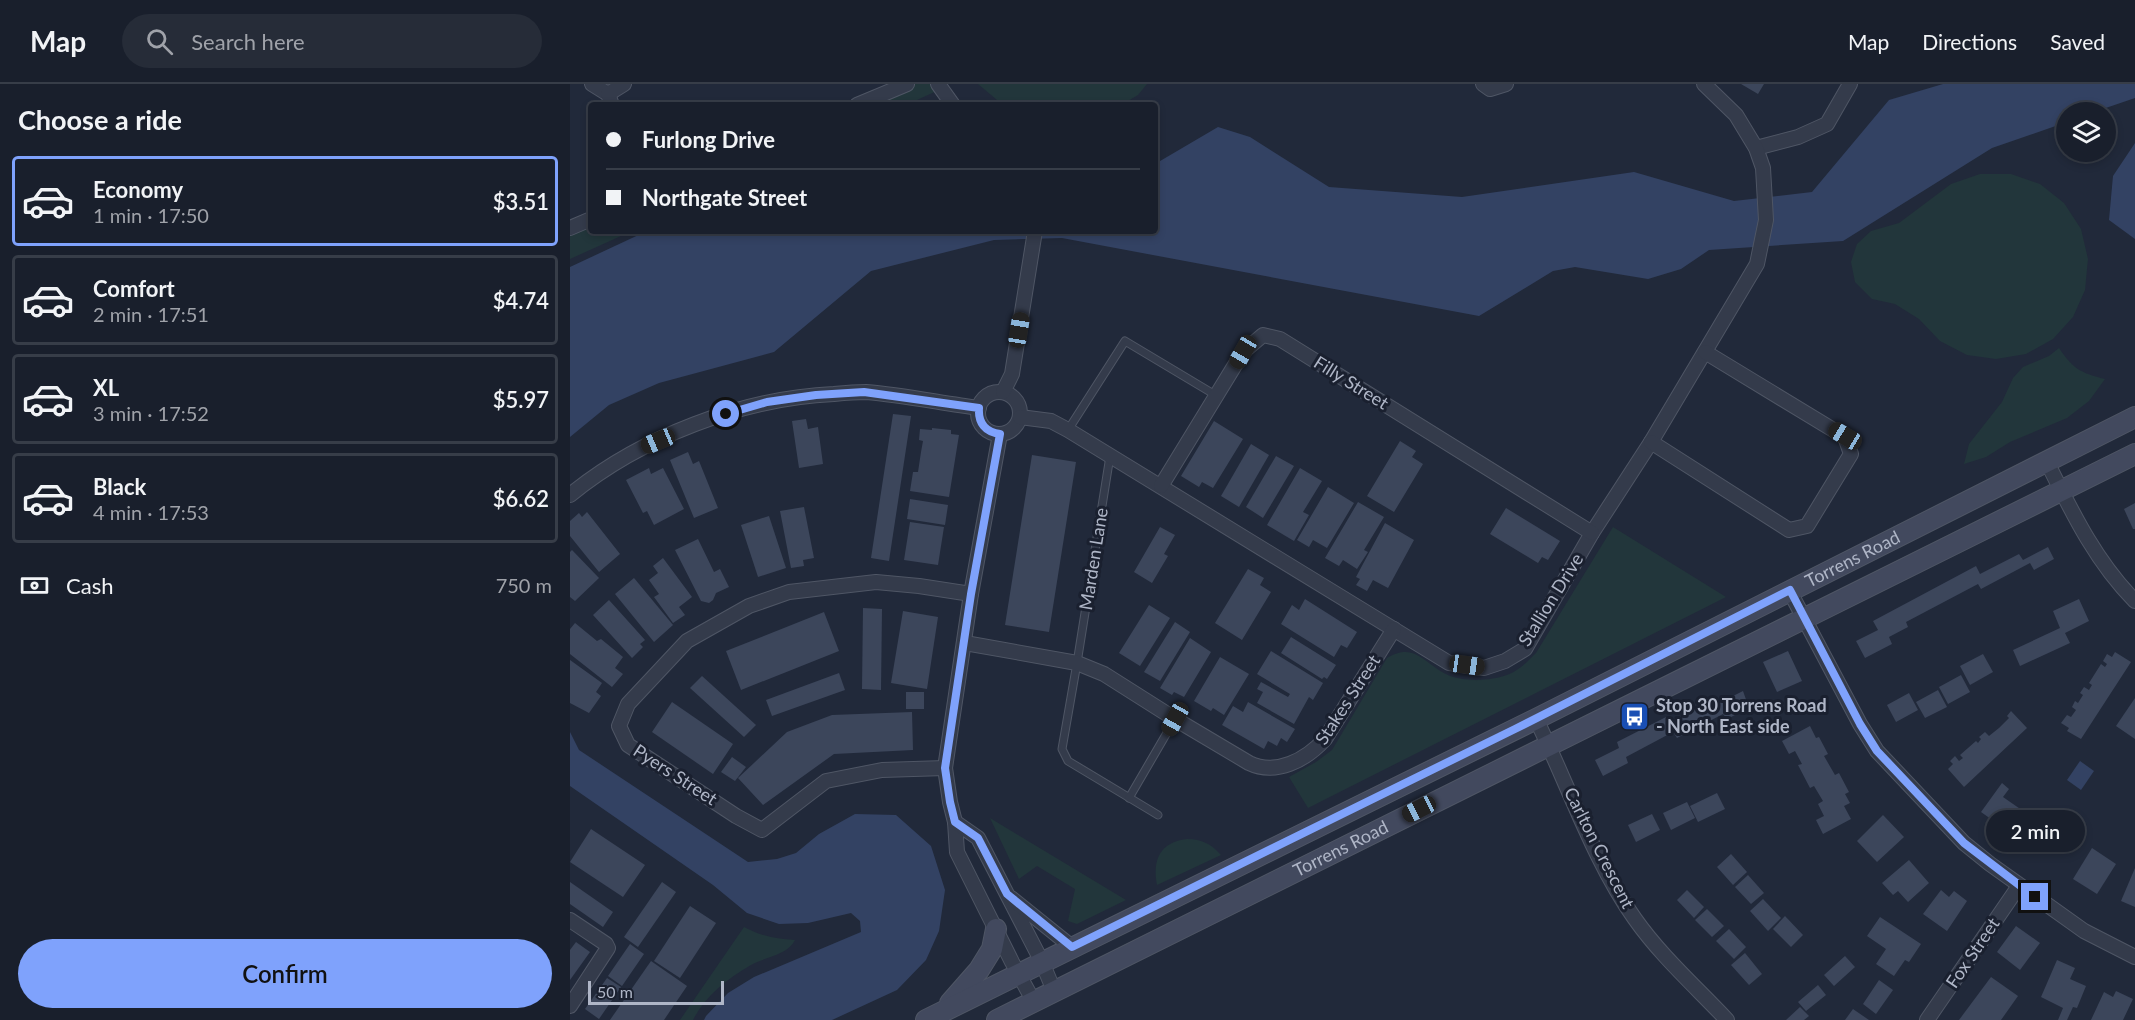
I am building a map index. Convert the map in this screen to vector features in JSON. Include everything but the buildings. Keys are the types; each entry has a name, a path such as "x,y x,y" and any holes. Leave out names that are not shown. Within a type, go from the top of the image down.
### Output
{"main road":[{"name":"Torrens Road","path":"934,1016 1536,719 2135,417"},
{"name":"Torrens Road","path":"998,1020 1548,744 2135,454"},
{"path":"934,1016 979,970 992,949 996,930"}],"street":[{"path":"592,84 610,99 624,84"},
{"path":"864,102 907,84"},
{"path":"938,84 951,102"},
{"path":"1483,84 1490,89 1506,84"},
{"name":"Stallion Drive","path":"1020,417 1051,421 1068,430 1449,663 1484,668 1505,661 1525,649 1592,533 1651,442 1757,264 1766,220 1763,168 1756,148 1736,115 1704,84"},
{"path":"1756,148 1798,137 1827,124 1850,84"},
{"path":"570,228 588,220"},
{"path":"1003,392 1012,374 1035,234"},
{"name":"Filly Street","path":"1161,486 1243,352 1263,335 1280,339 1592,533"},
{"path":"1651,442 1789,530 1807,525 1851,454 1845,436 1705,352"},
{"path":"570,495 582,484 641,448 706,420 767,402 816,395 864,392 979,408"},
{"path":"1003,392 1009,394 1018,404 1020,417 1013,429 993,434 983,427 979,408 990,394 1003,392"},
{"path":"1000,434 971,594 945,768 955,822 957,852 1034,1002"},
{"path":"2046,460 2091,546 2122,588 2135,601"},
{"name":"Pyers Street","path":"945,768 882,770 826,781 762,830 736,816 628,745 619,726 628,704 687,641 749,606 789,592 876,582 971,594"},
{"path":"1790,590 1860,724 1877,751 1964,843 2019,886 2084,931 2135,957"},
{"name":"Stakes Street","path":"964,643 1077,663 1104,674 1175,719 1258,767 1270,769 1301,759 1325,740 1394,629"},
{"name":"Carlton Crescent","path":"1536,719 1597,850 1634,917 1649,937 1727,1020"},
{"path":"955,822 978,838 1042,962 1054,991"},
{"name":"Fox Street","path":"1927,1020 2019,886"},
{"path":"1007,894 1072,947"},
{"path":"570,920 606,944 608,948 570,1006"}],"lane":[{"path":"1068,430 1125,340 1217,396"},
{"name":"Marden Lane","path":"1110,456 1062,749 1068,761 1158,815"},
{"path":"1129,798 1175,719"}],"green space":[{"path":"907,84 938,84 941,89 913,102 865,102"},
{"path":"978,84 1147,84 1138,95 1126,102 999,102"},
{"path":"1980,174 2011,174 2040,184 2064,203 2081,229 2088,259 2085,290 2073,317 2053,339 2026,354 1996,359 1967,355 1940,341 1919,319 1895,304 1872,299 1855,282 1851,262 1857,244 1871,231 1899,223 1951,184"},
{"path":"588,221 588,234 625,234 570,259 570,229"},
{"path":"2059,348 2078,369 2105,379 2089,401 2067,418 2010,442 1986,457 1964,464 1969,444 2002,402 2013,378 2023,367 2049,356"},
{"path":"1613,527 1726,597 1308,808 1289,777 1332,750 1387,658 1397,653 1412,653 1448,675 1469,680 1493,679 1515,671 1536,653"},
{"path":"990,818 1126,900 1077,924 1068,921 1075,889 1037,866 1019,879"},
{"path":"1187,839 1206,843 1221,855 1157,885 1156,868 1160,854 1170,844"},
{"path":"744,927 756,933 795,940 787,949 751,965 725,982 704,1003 693,1020 680,1020"}],"water":[{"path":"1943,84 2135,84 2135,98 2116,104 2116,102 2056,102 2056,126 1992,148 1843,241 1709,250 1681,269 1648,279 1575,267 1553,271 1479,316 1062,238 994,240 871,271 774,352 659,383 609,405 570,437 570,267 641,234 1158,234 1158,162 1218,127 1250,137 1329,187 1462,197 1634,172 1734,201 1812,192 1889,100"},
{"path":"2135,143 2135,239 2109,220 2113,176"},
{"path":"570,732 579,750 748,862 777,859 796,853 819,834 855,814 896,815 931,846 945,890 939,931 926,960 897,990 832,1020 704,1020 728,993 754,977 861,932 860,921 851,913 808,923 779,924 747,913 713,885 570,786"},
{"path":"2080,761 2094,771 2081,790 2067,780"}],"place":[{"name":"Stop 30 Torrens Road - North East side","path":"1635,716"}],"route":[{"path":"726,414 767,402 816,395 864,392 979,408 978,415 983,427 993,434 1000,434 971,594 945,768 955,822 978,838 1007,894 1072,947 1515,729 1790,590 1860,724 1877,751 1964,843 2035,897"}]}
